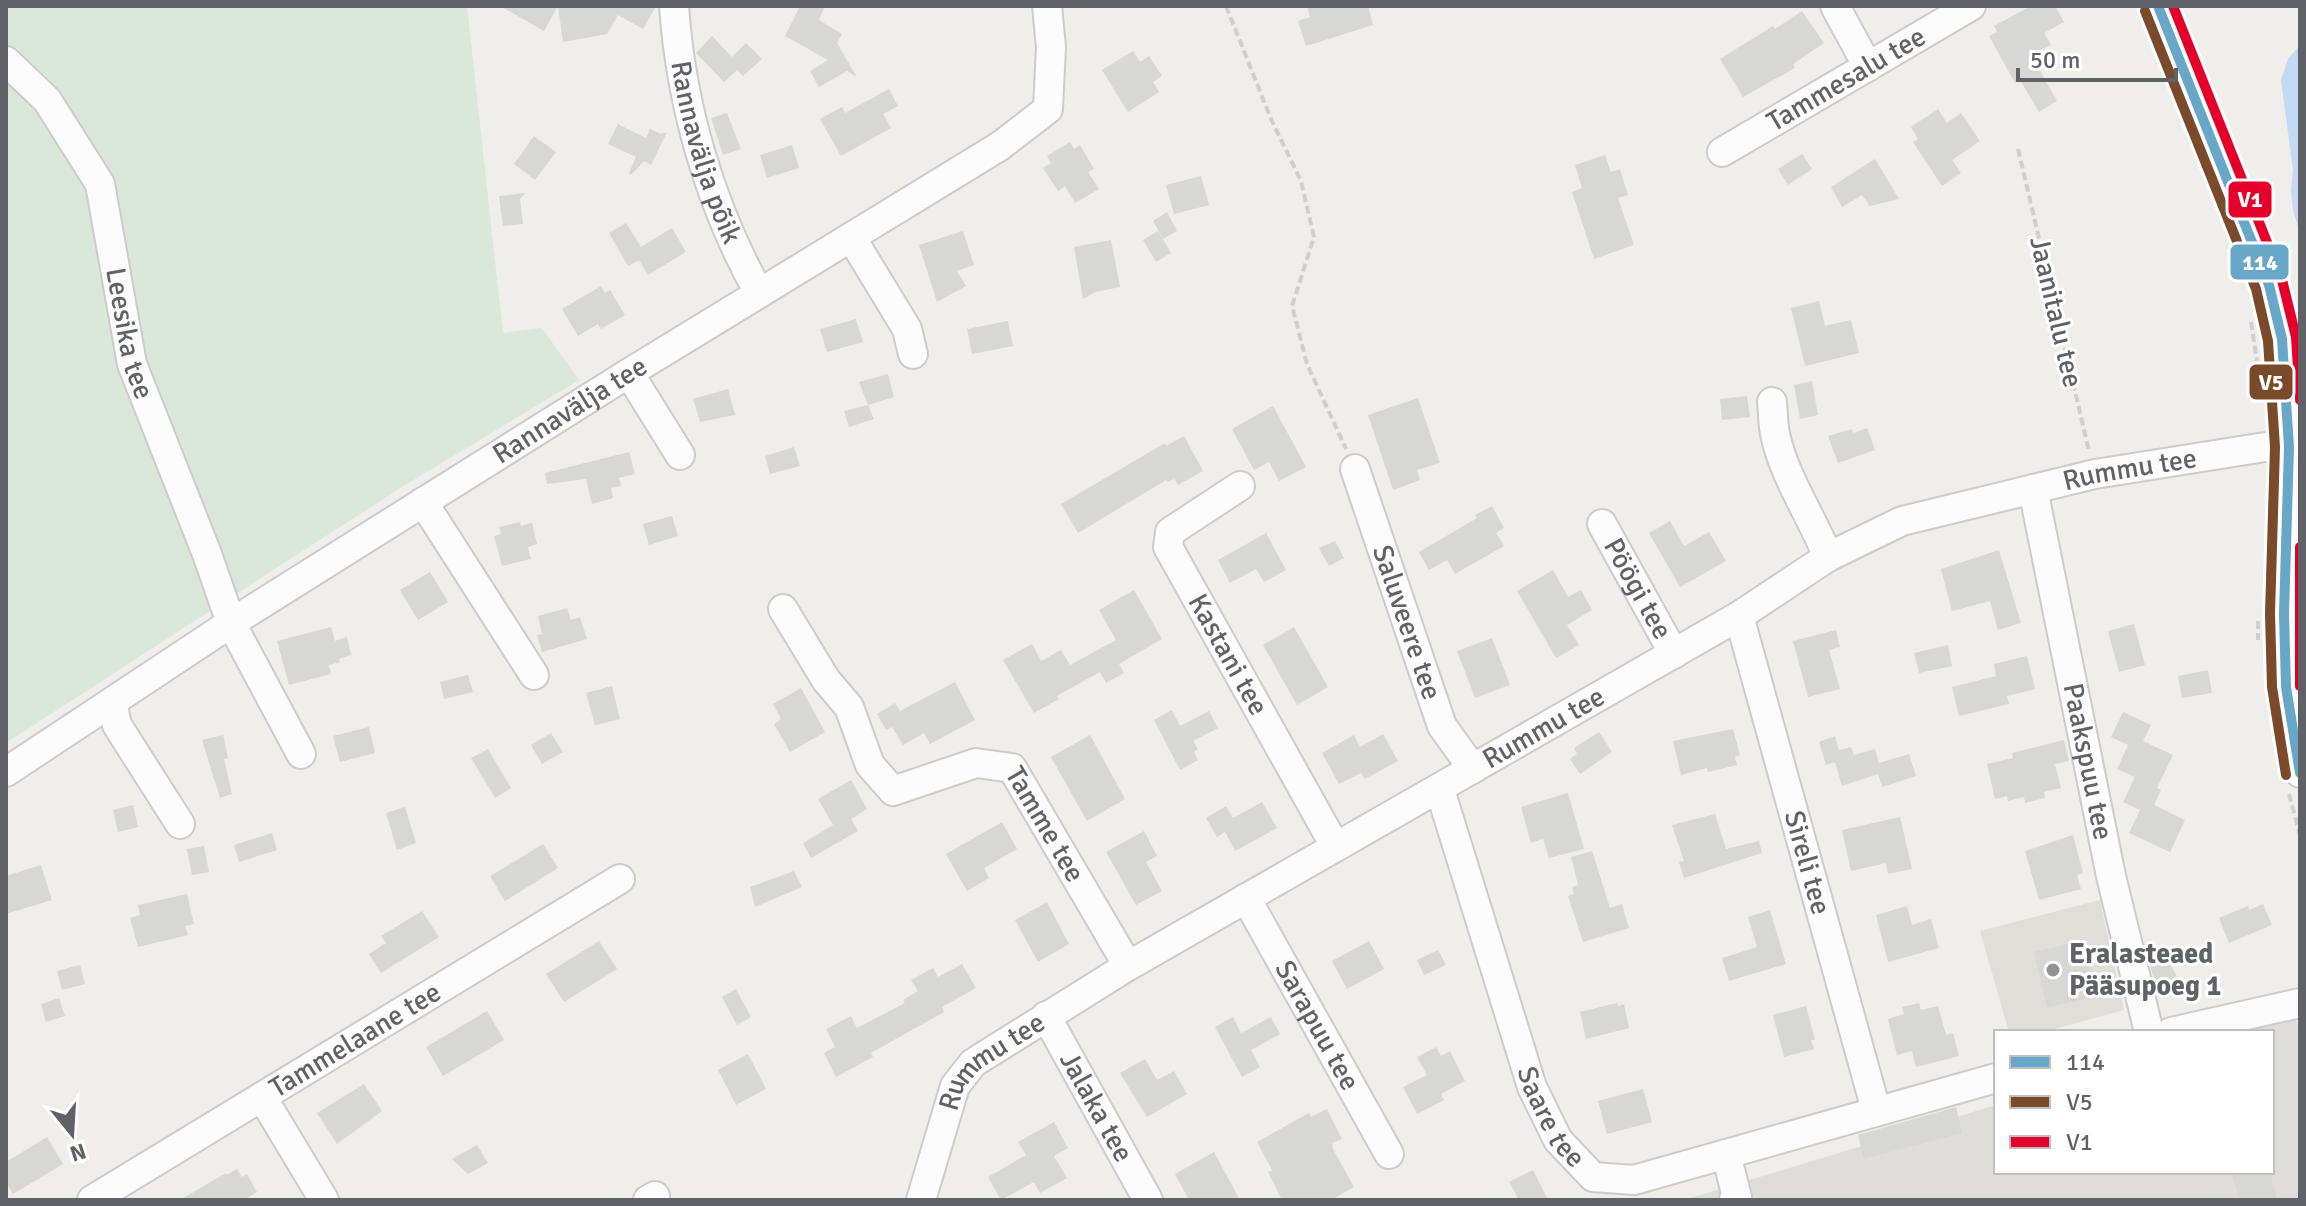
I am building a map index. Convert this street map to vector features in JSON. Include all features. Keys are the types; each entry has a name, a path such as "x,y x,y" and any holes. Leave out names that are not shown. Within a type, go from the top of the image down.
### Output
{"street":[{"name":"Rannavälja põik","path":"674,6 677,49 692,129 740,259 759,293"},
{"name":"Rannavälja tee","path":"6,772 231,623 423,502 1000,146 1048,109 1051,47 1047,6"},
{"path":"1835,6 1868,67"},
{"name":"Tammesalu tee","path":"1722,152 1971,6"},
{"path":"2158,6 2269,285 2282,339 2289,447 2284,614 2293,777"},
{"name":"Leesika tee","path":"6,61 47,100 100,184 132,364 231,623 301,754"},
{"path":"851,237 907,329 913,354"},
{"path":"629,373 680,455"},
{"path":"1772,402 1775,435 1789,474 1828,557"},
{"name":"Rummu tee","path":"921,1200 955,1086 973,1063 1128,966 1739,616 1828,557 1902,521 2095,474 2265,447 2289,447"},
{"name":"Saluveere tee","path":"1355,469 1442,726 1473,769"},
{"name":"Kastani tee","path":"1240,486 1170,532 1168,547 1335,846"},
{"name":"Paakspuu tee","path":"2033,489 2111,876 2149,1030"},
{"path":"423,502 534,675"},
{"name":"Pöögi tee","path":"1602,524 1674,654"},
{"name":"Tamme tee","path":"783,609 826,680 849,707 870,765 893,791 976,763 1012,768 1128,966"},
{"name":"Sireli tee","path":"1739,616 1876,1110"},
{"path":"112,702 117,725 180,824"},
{"name":"Saare tee","path":"1440,790 1532,1087 1558,1140 1593,1177 1634,1180 1994,1079"},
{"name":"Tammelaane tee","path":"92,1200 620,879"},
{"name":"Sarapuu tee","path":"1246,898 1389,1154"},
{"path":"2180,1030 2300,1003"},
{"name":"Jalaka tee","path":"1046,1016 1148,1200"},
{"path":"262,1097 324,1200"},
{"path":"1726,1154 1737,1197 1734,1200"}],"path":[{"path":"1226,6 1271,119 1301,181 1314,237 1292,306 1307,364 1355,469"},
{"name":"Jaanitalu tee","path":"2018,149 2095,474"},
{"path":"2250,315 2257,361"},
{"path":"2258,615 2259,644"},
{"path":"2293,777 2300,835"}],"shaded area":[{"name":"Eralasteaed Pääsupoeg 1","path":"2100,900 2124,1010 2050,1030 2008,1030 1980,931"},
{"path":"2295,1014 2300,1035 2300,1200 1684,1200 1994,1106 1994,1174 2274,1174 2274,1030 2243,1030"}],"green space":[{"path":"6,6 467,6 503,333 542,328 579,380 397,490 6,743"}],"water":[{"path":"2300,45 2300,234 2293,210 2293,170 2281,80 2288,59"}],"building":[{"path":"500,6 558,6 544,31"},
{"path":"558,6 656,6 643,29 618,15 607,34 563,42"},
{"path":"800,6 825,6 819,20 842,34 837,43 857,77 847,71 819,87 810,71 828,60 785,36"},
{"path":"1307,6 1368,6 1373,25 1306,46 1298,21 1310,17"},
{"path":"2031,6 2055,6 2064,22 2044,33 2051,45 2034,54 2057,101 2039,112 2020,80 2015,83 1989,36 1997,32 1994,26"},
{"path":"1802,11 1824,43 1793,64 1795,68 1743,97 1720,59"},
{"path":"712,36 732,57 746,43 762,59 743,76 737,70 724,82 696,53"},
{"path":"1133,51 1140,62 1149,56 1162,76 1153,82 1159,92 1128,112 1102,70"},
{"path":"889,89 898,106 883,114 891,128 841,156 820,119 842,107 845,113"},
{"path":"1938,109 1947,123 1961,113 1980,141 1952,160 1961,173 1942,186 1913,142 1918,139 1911,127"},
{"path":"727,113 741,149 723,155 711,118"},
{"path":"618,124 646,138 650,129 661,134 667,132 651,165 644,161 631,175 629,173 636,157 608,144"},
{"path":"534,136 556,152 535,180 514,164"},
{"path":"1070,142 1074,149 1080,145 1094,169 1088,172 1099,189 1075,203 1065,186 1058,191 1043,168 1051,163 1047,156"},
{"path":"792,145 799,168 767,178 760,155"},
{"path":"1802,154 1812,169 1788,185 1778,169"},
{"path":"1605,155 1611,172 1620,169 1628,195 1618,198 1634,245 1594,259 1572,192 1582,188 1575,165"},
{"path":"1875,159 1899,199 1870,206 1862,195 1842,207 1831,187"},
{"path":"1201,176 1209,205 1174,214 1166,185"},
{"path":"525,193 520,199 523,224 503,226 499,196"},
{"path":"1167,212 1177,231 1163,239 1153,221"},
{"path":"626,223 641,247 672,228 686,252 648,275 639,260 628,266 609,233"},
{"path":"963,231 974,265 957,271 966,286 937,302 919,245"},
{"path":"1158,231 1171,253 1156,262 1143,240"},
{"path":"1111,240 1120,287 1095,292 1083,299 1074,247"},
{"path":"601,286 605,293 610,290 625,315 601,329 598,324 578,336 562,309"},
{"path":"1819,301 1825,326 1851,320 1859,353 1805,366 1791,308"},
{"path":"856,319 863,342 827,352 820,329"},
{"path":"1008,321 1013,346 972,354 967,329"},
{"path":"888,374 894,397 868,405 859,382"},
{"path":"1812,381 1818,415 1800,419 1794,385"},
{"path":"728,389 735,415 700,422 693,399"},
{"path":"1747,396 1750,417 1722,420 1720,399"},
{"path":"1418,398 1440,463 1417,470 1420,480 1393,490 1368,415"},
{"path":"868,405 874,419 849,427 844,411"},
{"path":"1273,406 1306,467 1279,481 1269,462 1254,470 1232,429"},
{"path":"1867,428 1875,450 1838,463 1828,436"},
{"path":"1184,436 1203,471 1178,485 1174,479 1166,480 1078,533 1061,504 1165,443 1166,446"},
{"path":"794,447 800,466 770,474 765,456"},
{"path":"629,452 635,474 619,478 621,486 611,488 613,498 592,504 586,479 547,484 545,473"},
{"path":"1492,506 1504,528 1496,533 1504,546 1455,574 1447,560 1429,570 1419,552"},
{"path":"672,516 678,536 649,545 643,524"},
{"path":"1670,521 1684,546 1709,532 1726,561 1680,587 1649,533"},
{"path":"520,522 521,526 532,523 537,544 528,547 531,559 502,566 494,536 501,534 499,527"},
{"path":"1266,533 1286,570 1264,582 1256,569 1230,583 1218,560"},
{"path":"1335,541 1344,558 1329,566 1319,548"},
{"path":"1999,550 2021,623 1998,630 1990,601 1952,611 1941,569"},
{"path":"1553,570 1568,597 1581,590 1592,610 1567,625 1579,645 1556,658 1517,591"},
{"path":"430,572 448,602 418,620 400,590"},
{"path":"1134,590 1162,639 1119,664 1124,673 1106,683 1100,672 1060,694 1057,696 1059,699 1034,713 1003,660 1032,644 1041,661 1061,650 1070,665 1116,640 1099,610"},
{"path":"567,608 571,620 580,617 587,639 542,652 537,635 542,634 538,616"},
{"path":"2134,624 2145,665 2119,672 2108,631"},
{"path":"331,627 335,641 347,637 351,655 329,665 331,674 289,685 277,641"},
{"path":"1294,627 1328,687 1297,705 1263,645"},
{"path":"1836,630 1840,647 1829,650 1840,689 1808,697 1793,641"},
{"path":"1492,638 1510,685 1475,698 1457,651"},
{"path":"1948,645 1952,666 1919,673 1914,653"},
{"path":"2027,656 2035,689 2007,696 2009,704 1959,716 1952,687 1996,676 1994,664"},
{"path":"2208,670 2212,693 2182,698 2178,676"},
{"path":"468,675 473,692 444,699 440,682"},
{"path":"955,682 975,720 930,744 924,733 903,745 892,727 886,730 877,714 895,703 900,711"},
{"path":"612,686 620,719 595,725 586,693"},
{"path":"801,688 825,732 790,752 774,724 781,719 773,704"},
{"path":"1172,710 1180,726 1209,711 1218,728 1193,741 1198,749 1194,752 1198,760 1180,770 1154,720"},
{"path":"2123,712 2151,725 2143,741 2173,755 2157,788 2161,790 2154,805 2185,820 2170,852 2129,833 2140,810 2123,802 2135,777 2117,769 2128,745 2111,737"},
{"path":"369,727 375,753 340,762 333,736"},
{"path":"1733,729 1740,755 1735,757 1737,765 1681,775 1673,741"},
{"path":"1599,732 1612,752 1580,774 1570,759 1577,754 1574,748"},
{"path":"551,733 563,752 542,764 531,745"},
{"path":"1383,734 1398,761 1365,779 1361,773 1339,784 1322,753 1354,735 1360,747"},
{"path":"223,735 228,758 224,759 232,794 220,798 202,740"},
{"path":"1090,735 1125,799 1087,821 1051,757"},
{"path":"1835,736 1839,750 1851,747 1854,755 1875,749 1879,763 1909,754 1916,776 1882,787 1878,774 1842,786 1835,762 1826,765 1819,742"},
{"path":"2064,740 2069,761 2055,764 2061,788 2044,792 2045,798 2025,803 2024,797 2008,801 2007,796 1995,799 1987,764 2013,758 2012,753"},
{"path":"488,749 511,788 495,798 471,758"},
{"path":"851,780 867,809 851,819 858,831 811,858 803,843 833,825 818,799"},
{"path":"1568,793 1584,849 1549,858 1543,839 1531,843 1521,807"},
{"path":"1262,802 1277,828 1235,851 1225,832 1217,837 1206,818 1226,806 1233,818"},
{"path":"133,805 138,827 118,832 113,810"},
{"path":"405,807 416,843 397,850 386,813"},
{"path":"1715,814 1726,849 1759,841 1762,853 1684,878 1679,862 1684,861 1672,825"},
{"path":"1900,817 1912,869 1888,874 1886,863 1851,871 1842,830"},
{"path":"1002,822 1017,849 984,868 989,878 967,891 946,854"},
{"path":"1144,831 1157,856 1146,862 1162,891 1136,905 1106,852"},
{"path":"272,833 277,850 239,862 234,845"},
{"path":"2073,835 2083,873 2077,875 2081,889 2039,900 2025,851"},
{"path":"543,844 558,868 505,901 490,876"},
{"path":"204,846 209,872 192,875 187,849"},
{"path":"1592,851 1610,908 1622,904 1629,928 1583,942 1568,896 1574,894 1572,887 1578,885 1571,857"},
{"path":"41,865 52,900 6,914 6,876"},
{"path":"794,871 802,887 755,907 750,887"},
{"path":"187,894 194,924 185,926 188,935 138,947 130,918 140,915 138,905"},
{"path":"1047,902 1069,944 1038,962 1015,920"},
{"path":"2263,904 2272,925 2229,943 2219,918 2248,906 2249,910"},
{"path":"1907,906 1912,925 1931,919 1939,948 1888,962 1876,915"},
{"path":"1770,910 1786,964 1729,981 1722,958 1757,947 1748,917"},
{"path":"422,911 439,937 381,973 369,954 386,943 381,936"},
{"path":"2084,940 2099,995 2047,1008 2034,952"},
{"path":"599,941 617,969 564,1002 546,974"},
{"path":"1369,941 1384,969 1347,989 1332,961"},
{"path":"1438,950 1446,965 1424,975 1417,960"},
{"path":"2164,953 2184,989 2165,999 2149,961"},
{"path":"962,964 976,988 942,1007 944,1012 871,1053 873,1057 836,1077 824,1053 835,1047 826,1029 851,1016 857,1028 905,1003 903,1000 918,991 911,980 933,968 938,977"},
{"path":"80,965 85,984 62,990 57,971"},
{"path":"736,989 751,1017 737,1025 722,997"},
{"path":"59,998 65,1016 46,1022 41,1004"},
{"path":"1617,1003 1618,1006 1624,1004 1629,1028 1586,1039 1580,1012"},
{"path":"1919,1003 1921,1010 1938,1006 1946,1035 1953,1033 1959,1056 1916,1067 1912,1051 1897,1055 1888,1019 1904,1014 1902,1007"},
{"path":"1806,1006 1815,1040 1811,1040 1814,1049 1784,1057 1773,1015"},
{"path":"487,1011 504,1040 443,1076 426,1047"},
{"path":"1233,1017 1241,1033 1271,1017 1280,1034 1251,1050 1260,1067 1242,1077 1215,1027"},
{"path":"1436,1047 1441,1056 1450,1051 1465,1081 1441,1094 1444,1100 1417,1114 1403,1087 1427,1075 1417,1057"},
{"path":"748,1054 766,1089 736,1105 718,1070"},
{"path":"1145,1059 1157,1080 1174,1071 1187,1094 1147,1117 1120,1073"},
{"path":"364,1084 382,1111 337,1144 317,1113"},
{"path":"1643,1089 1652,1122 1607,1134 1598,1101"},
{"path":"1956,1107 1962,1133 1864,1159 1858,1135"},
{"path":"1327,1109 1342,1139 1332,1143 1333,1149 1354,1187 1331,1200 1282,1200 1268,1172 1272,1170 1257,1142 1309,1113 1311,1117"},
{"path":"1054,1122 1068,1148 1054,1156 1067,1178 1040,1193 1034,1182 1001,1200 988,1177 1026,1155 1018,1142"},
{"path":"47,1137 63,1164 13,1194 6,1182 6,1162"},
{"path":"477,1145 488,1163 468,1174 452,1159"},
{"path":"1214,1152 1240,1200 1189,1200 1175,1174"},
{"path":"237,1169 242,1177 247,1174 257,1192 244,1200 180,1200 226,1173"},
{"path":"1533,1170 1548,1200 1519,1200 1509,1182"},
{"path":"2232,1174 2270,1174 2277,1200 2239,1200"}],"transit line":[{"name":"114","path":"2158,6 2269,285 2282,339 2289,447 2284,614 2286,687 2300,773"},
{"name":"V1","path":"2173,6 2282,280 2296,337 2300,400"},
{"name":"V5","path":"2145,11 2256,289 2268,341 2275,447 2270,614 2272,687 2286,775"},
{"name":"V1","path":"2300,547 2300,686"}],"place":[{"name":"Eralasteaed Pääsupoeg 1","path":"2053,970"}]}
